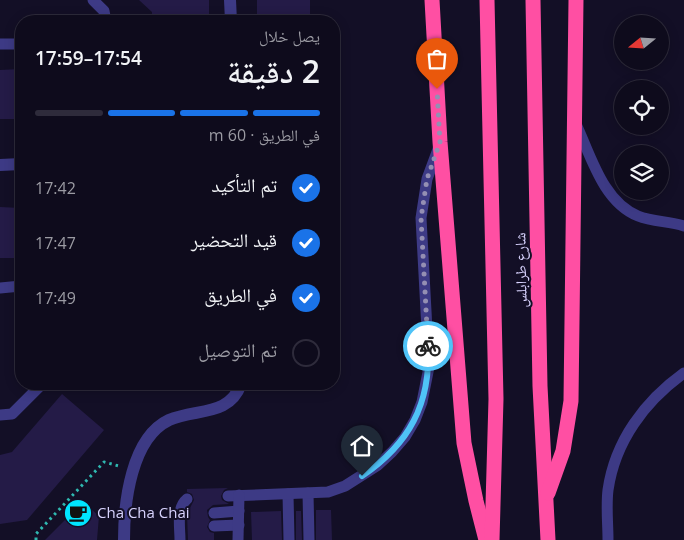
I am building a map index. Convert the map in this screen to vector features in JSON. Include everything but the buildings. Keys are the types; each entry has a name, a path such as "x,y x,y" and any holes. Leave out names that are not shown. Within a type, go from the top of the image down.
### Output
{"highway":[{"path":"432,0 440,142 464,443 486,540"},
{"name":"شارع طرابلس","path":"487,0 496,399 492,540"},
{"name":"شارع طرابلس","path":"534,0 540,377 548,540"},
{"path":"546,499 563,451 571,401 576,0"}],"street":[{"path":"230,0 231,15"},
{"path":"0,164 15,164"},
{"path":"124,540 126,504 134,469 146,440 160,426 179,416 223,406 236,394 238,390"}],"lane":[{"path":"93,0 104,11 105,15"},
{"path":"0,44 15,44"},
{"path":"575,122 608,191 621,206 637,216 682,224"},
{"path":"238,540 239,511 234,496 328,492 345,486 378,466 405,437 415,420 422,402 429,366 421,218 427,179 440,142"},
{"path":"0,288 15,287"},
{"path":"608,540 608,490 614,464 624,439 638,416 656,396 684,373"},
{"path":"0,415 12,414 36,390"},
{"path":"308,493 309,540"},
{"path":"288,494 289,540"},
{"path":"180,540 184,528 182,503 187,499"},
{"path":"214,513 239,511"},
{"path":"214,526 239,525"}],"path":[{"path":"36,540 36,534 104,462 134,469"}],"way so far":[{"path":"428,346 421,218 427,179 440,142 437,89"}],"place":[{"name":"Cha Cha Chai","path":"78,513"}],"route":[{"path":"362,476 378,466 392,452 405,437 415,420 427,382 429,366 428,346"}]}
